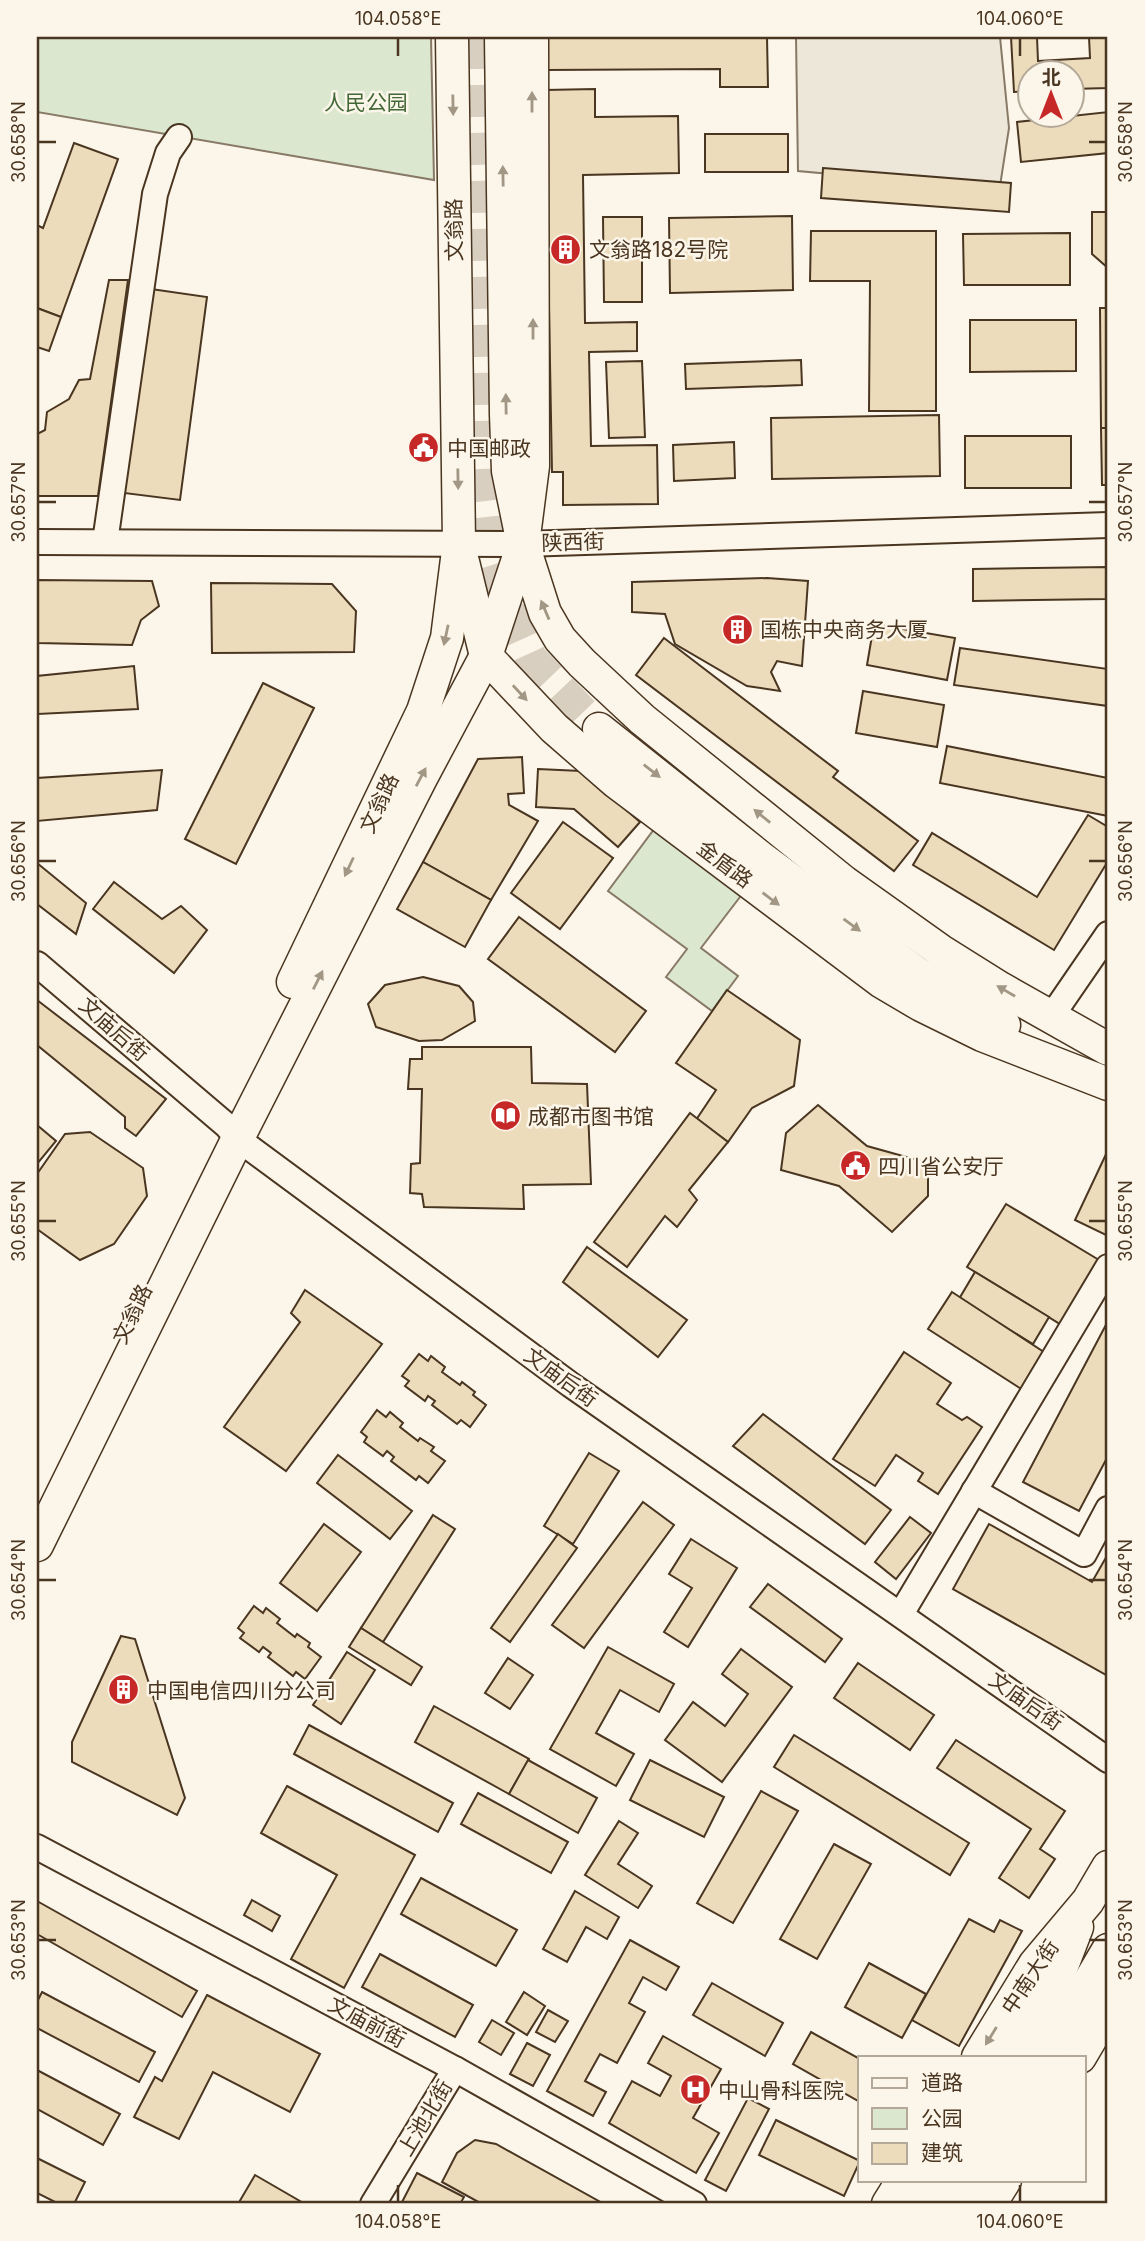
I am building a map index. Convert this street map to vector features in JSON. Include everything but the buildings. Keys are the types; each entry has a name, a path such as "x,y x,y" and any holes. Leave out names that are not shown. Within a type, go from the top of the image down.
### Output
{"main road":[{"name":"文翁路","path":"37,1545 232,1132 423,711 447,638 459,543 452,37"},
{"name":"文翁路","path":"501,37 508,471 523,544"},
{"name":"文翁路","path":"37,1505 486,656 523,544 533,466 532,37"},
{"name":"金盾路","path":"459,543 486,656 554,728 616,782 882,982 982,1035 1103,1081"},
{"path":"523,544 545,612 560,639 642,719 844,882 942,951 1108,1049"},
{"name":"金盾路","path":"598,729 760,857 917,973 1103,1081"},
{"name":"中南大街","path":"979,2056 1035,1964 1087,1901 1108,1867"},
{"name":"中南大街","path":"1063,2002 1087,1901"},
{"path":"1014,2056 1108,1950"},
{"path":"1081,2056 1100,2023 1108,1996"},
{"path":"1045,2056 1063,2002"},
{"path":"888,2204 902,2182"},
{"path":"924,2204 938,2182"},
{"path":"956,2204 970,2182"},
{"path":"990,2204 1004,2182"}],"street":[{"path":"105,542 155,194 168,153 179,136"},
{"name":"陕西街","path":"37,542 523,544 1108,525"},
{"path":"1051,1017 1108,934"},
{"name":"文庙后街","path":"37,964 232,1132 571,1385 1108,1760"},
{"path":"901,1614 1108,1267"},
{"path":"974,1491 1084,1554 1108,1509"},
{"name":"文庙前街","path":"37,1847 455,2069 694,2204"},
{"name":"上池北街","path":"373,2204 455,2069"}],"green space":[{"name":"人民公园","path":"37,37 431,37 434,180 37,112"},
{"path":"655,828 743,893 701,948 738,976 712,1011 666,977 687,949 608,891"}],"shaded area":[{"path":"796,37 1000,37 1009,128 1000,186 974,187 798,171"}],"tunnel":[{"path":"475,37 484,444 486,494 494,564 506,602 531,658 599,729"}],"place":[{"name":"文翁路182号院","path":"566,249"},
{"name":"中国邮政","path":"424,448"},
{"name":"国栋中央商务大厦","path":"737,629"},
{"name":"成都市图书馆","path":"505,1116"},
{"name":"四川省公安厅","path":"855,1166"},
{"name":"中国电信四川分公司","path":"124,1690"},
{"name":"中山骨科医院","path":"695,2090"}]}
